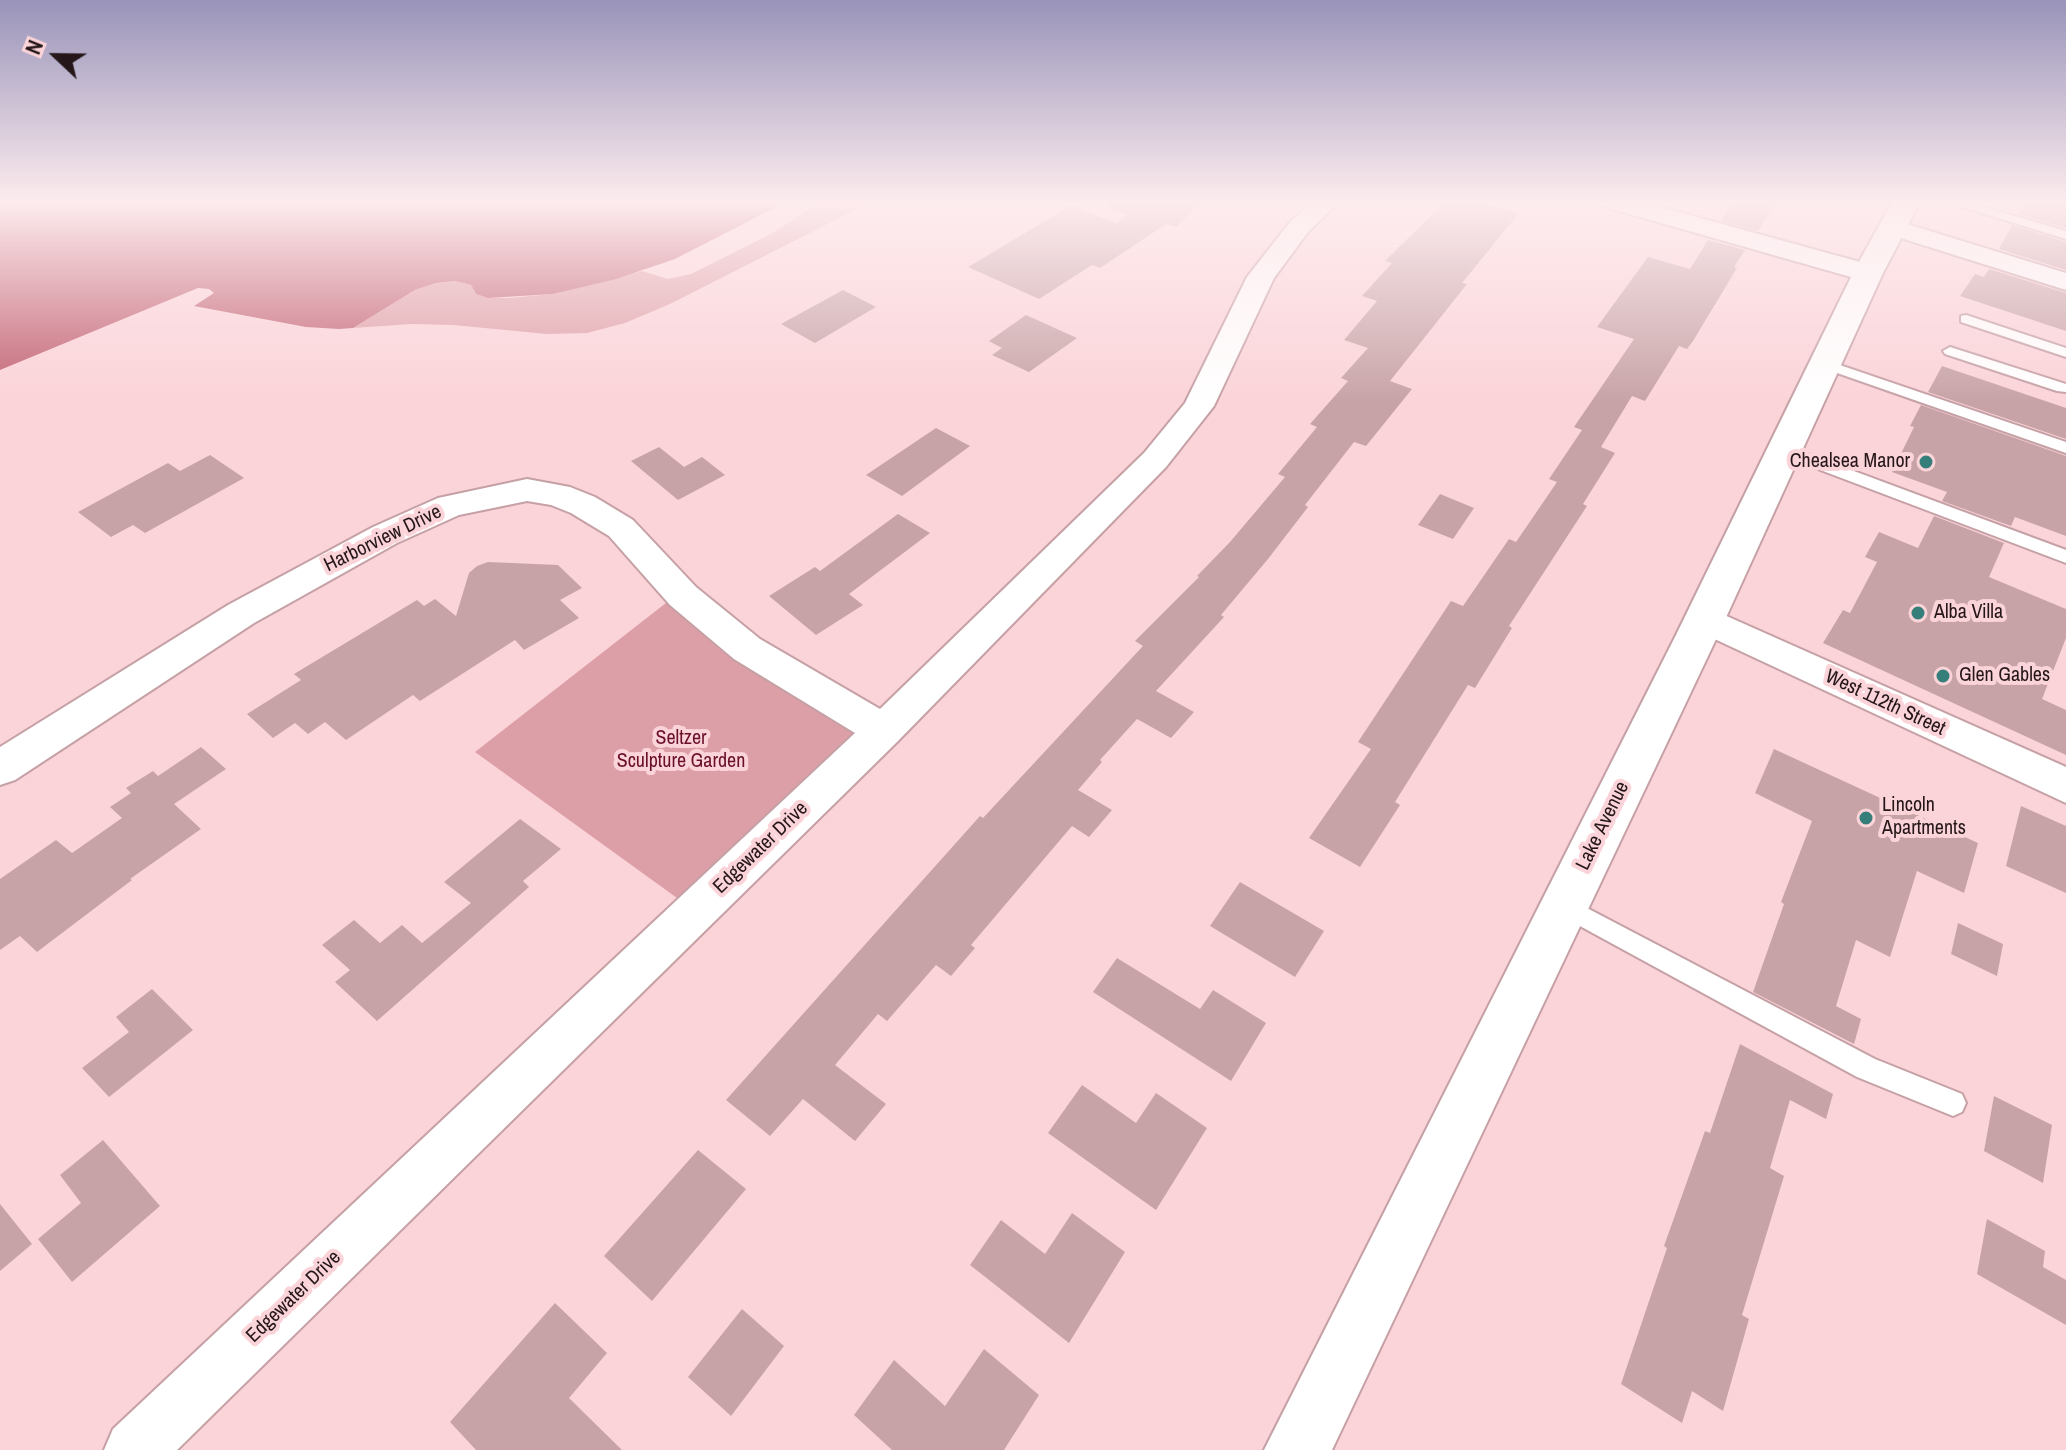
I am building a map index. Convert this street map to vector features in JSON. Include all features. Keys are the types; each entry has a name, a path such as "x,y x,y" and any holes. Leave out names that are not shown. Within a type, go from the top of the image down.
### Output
{"street":[{"name":"Edgewater Drive","path":"134,1450 883,731 1155,460 1199,406 1268,268"},
{"path":"1849,268 1868,273"},
{"name":"Lake Avenue","path":"1297,1450 1704,619 1871,268"},
{"path":"2031,268 2066,282"},
{"name":"Harborview Drive","path":"0,768 241,614 385,535 450,506 527,490 558,495 583,505 621,528 683,596 747,649 883,731"},
{"name":"West 112th Street","path":"1704,619 2066,786"}],"lane":[{"path":"1966,319 2066,353"},
{"path":"1950,351 2065,386"},
{"path":"1825,364 2066,448"},
{"path":"1784,450 2066,557"},
{"path":"1564,906 1838,1054 1953,1103"}],"green space":[{"path":"704,268 742,268 670,304 625,323 587,333 547,334 412,324 353,328 415,290 436,283 455,281 471,285 476,294 488,298 509,298 553,294 642,271 668,279"},
{"name":"Seltzer Sculpture Garden","path":"680,592 883,731 695,911 475,752"}],"shaded area":[{"path":"0,268 649,268 553,294 488,298 476,294 471,285 455,281 436,283 415,290 353,328 339,329 306,327 194,306 214,293 198,288 0,370"}],"building":[{"path":"969,268 1088,268 1039,299"},
{"path":"1388,268 1474,268 1462,283 1467,284 1390,381 1412,389 1366,446 1354,442 1305,505 1308,507 1221,615 1224,617 1156,691 1194,712 1171,738 1137,719 1078,790 1112,810 1089,837 1072,826 971,945 975,948 951,976 936,965 887,1021 878,1014 835,1065 886,1104 855,1141 803,1099 770,1136 726,1100 980,816 983,818 1143,646 1135,641 1199,577 1285,477 1278,474 1317,427 1310,424 1348,381 1341,378 1368,348 1344,340 1377,301 1362,296"},
{"path":"1640,268 1737,268 1693,341 1687,349 1679,346 1645,401 1632,396 1601,447 1615,453 1583,504 1587,506 1509,626 1512,628 1475,688 1468,685 1395,802 1400,805 1360,867 1309,838 1371,749 1358,742 1451,601 1463,606 1509,539 1516,542 1557,482 1549,479 1582,430 1574,427 1634,339 1597,327"},
{"path":"1989,269 2066,293 2066,331 1960,296 1975,274 1984,277"},
{"path":"843,290 876,307 815,343 781,324"},
{"path":"1026,315 1077,338 1029,372 992,355 1002,348 989,341"},
{"path":"1942,366 2066,408 2066,439 1928,392"},
{"name":"Chealsea Manor","path":"1921,405 2066,456 2066,536 2015,517 2011,526 1942,501 1947,492 1892,472"},
{"path":"936,428 970,446 902,496 866,475"},
{"path":"659,447 684,467 702,457 725,475 678,500 631,461"},
{"path":"210,455 244,478 145,533 133,525 111,537 78,512 168,463 180,471"},
{"path":"1440,494 1474,508 1453,539 1418,525"},
{"path":"898,514 930,533 849,594 863,605 816,635 769,596 815,567 820,571"},
{"path":"1934,516 2004,543 1989,577 2066,609 2066,638 2042,699 2066,710 2066,755 1823,643 1843,610 1850,613 1877,562 1865,557 1879,532 1918,548"},
{"path":"488,562 558,565 582,588 560,600 579,618 524,650 515,640 420,701 413,695 346,740 325,722 308,734 295,723 273,738 247,714 301,680 294,674 417,600 424,606 435,599 456,616 469,573"},
{"path":"201,747 226,769 174,804 201,829 130,879 37,952 20,936 0,950 0,879 56,840 72,853 122,818 110,807 131,793 126,788 153,771 158,776"},
{"path":"1774,749 1978,843 1964,893 1917,871 1890,957 1856,940 1836,1006 1861,1019 1854,1044 1753,992 1784,904 1781,902 1812,821 1755,793"},
{"path":"2021,806 2066,826 2066,893 2006,866"},
{"path":"520,819 561,849 523,881 529,887 377,1021 335,982 350,970 322,945 354,920 380,943 402,925 422,943 471,903 444,882"},
{"path":"1240,882 1324,931 1295,977 1210,926"},
{"path":"1958,923 2003,944 1997,976 1951,954"},
{"path":"1117,958 1200,1009 1213,990 1266,1023 1231,1081 1093,992"},
{"path":"152,989 193,1030 109,1097 82,1068 129,1032 116,1017"},
{"path":"1740,1044 1833,1094 1826,1119 1790,1100 1770,1168 1784,1176 1742,1315 1749,1319 1723,1411 1692,1391 1682,1423 1621,1384 1667,1248 1664,1246 1705,1131 1710,1133"},
{"path":"1082,1085 1136,1123 1156,1093 1207,1128 1156,1210 1048,1133"},
{"path":"1994,1096 2052,1125 2043,1183 1984,1151"},
{"path":"103,1140 160,1206 72,1282 38,1239 81,1203 60,1175"},
{"path":"698,1150 746,1189 652,1301 604,1256"},
{"path":"0,1204 32,1244 0,1271"},
{"path":"1072,1213 1125,1252 1069,1343 970,1265 1001,1220 1045,1254"},
{"path":"1987,1219 2045,1251 2043,1267 2066,1280 2066,1325 1977,1274"},
{"path":"555,1303 607,1353 569,1398 622,1450 476,1450 450,1422"},
{"path":"742,1309 784,1346 731,1416 688,1377"},
{"path":"984,1349 1039,1395 1004,1450 892,1450 854,1415 894,1360 945,1406"}],"place":[{"name":"Chealsea Manor","path":"1926,462"},
{"name":"Alba Villa","path":"1918,613"},
{"name":"Glen Gables","path":"1943,676"},
{"name":"Lincoln Apartments","path":"1866,818"}]}
